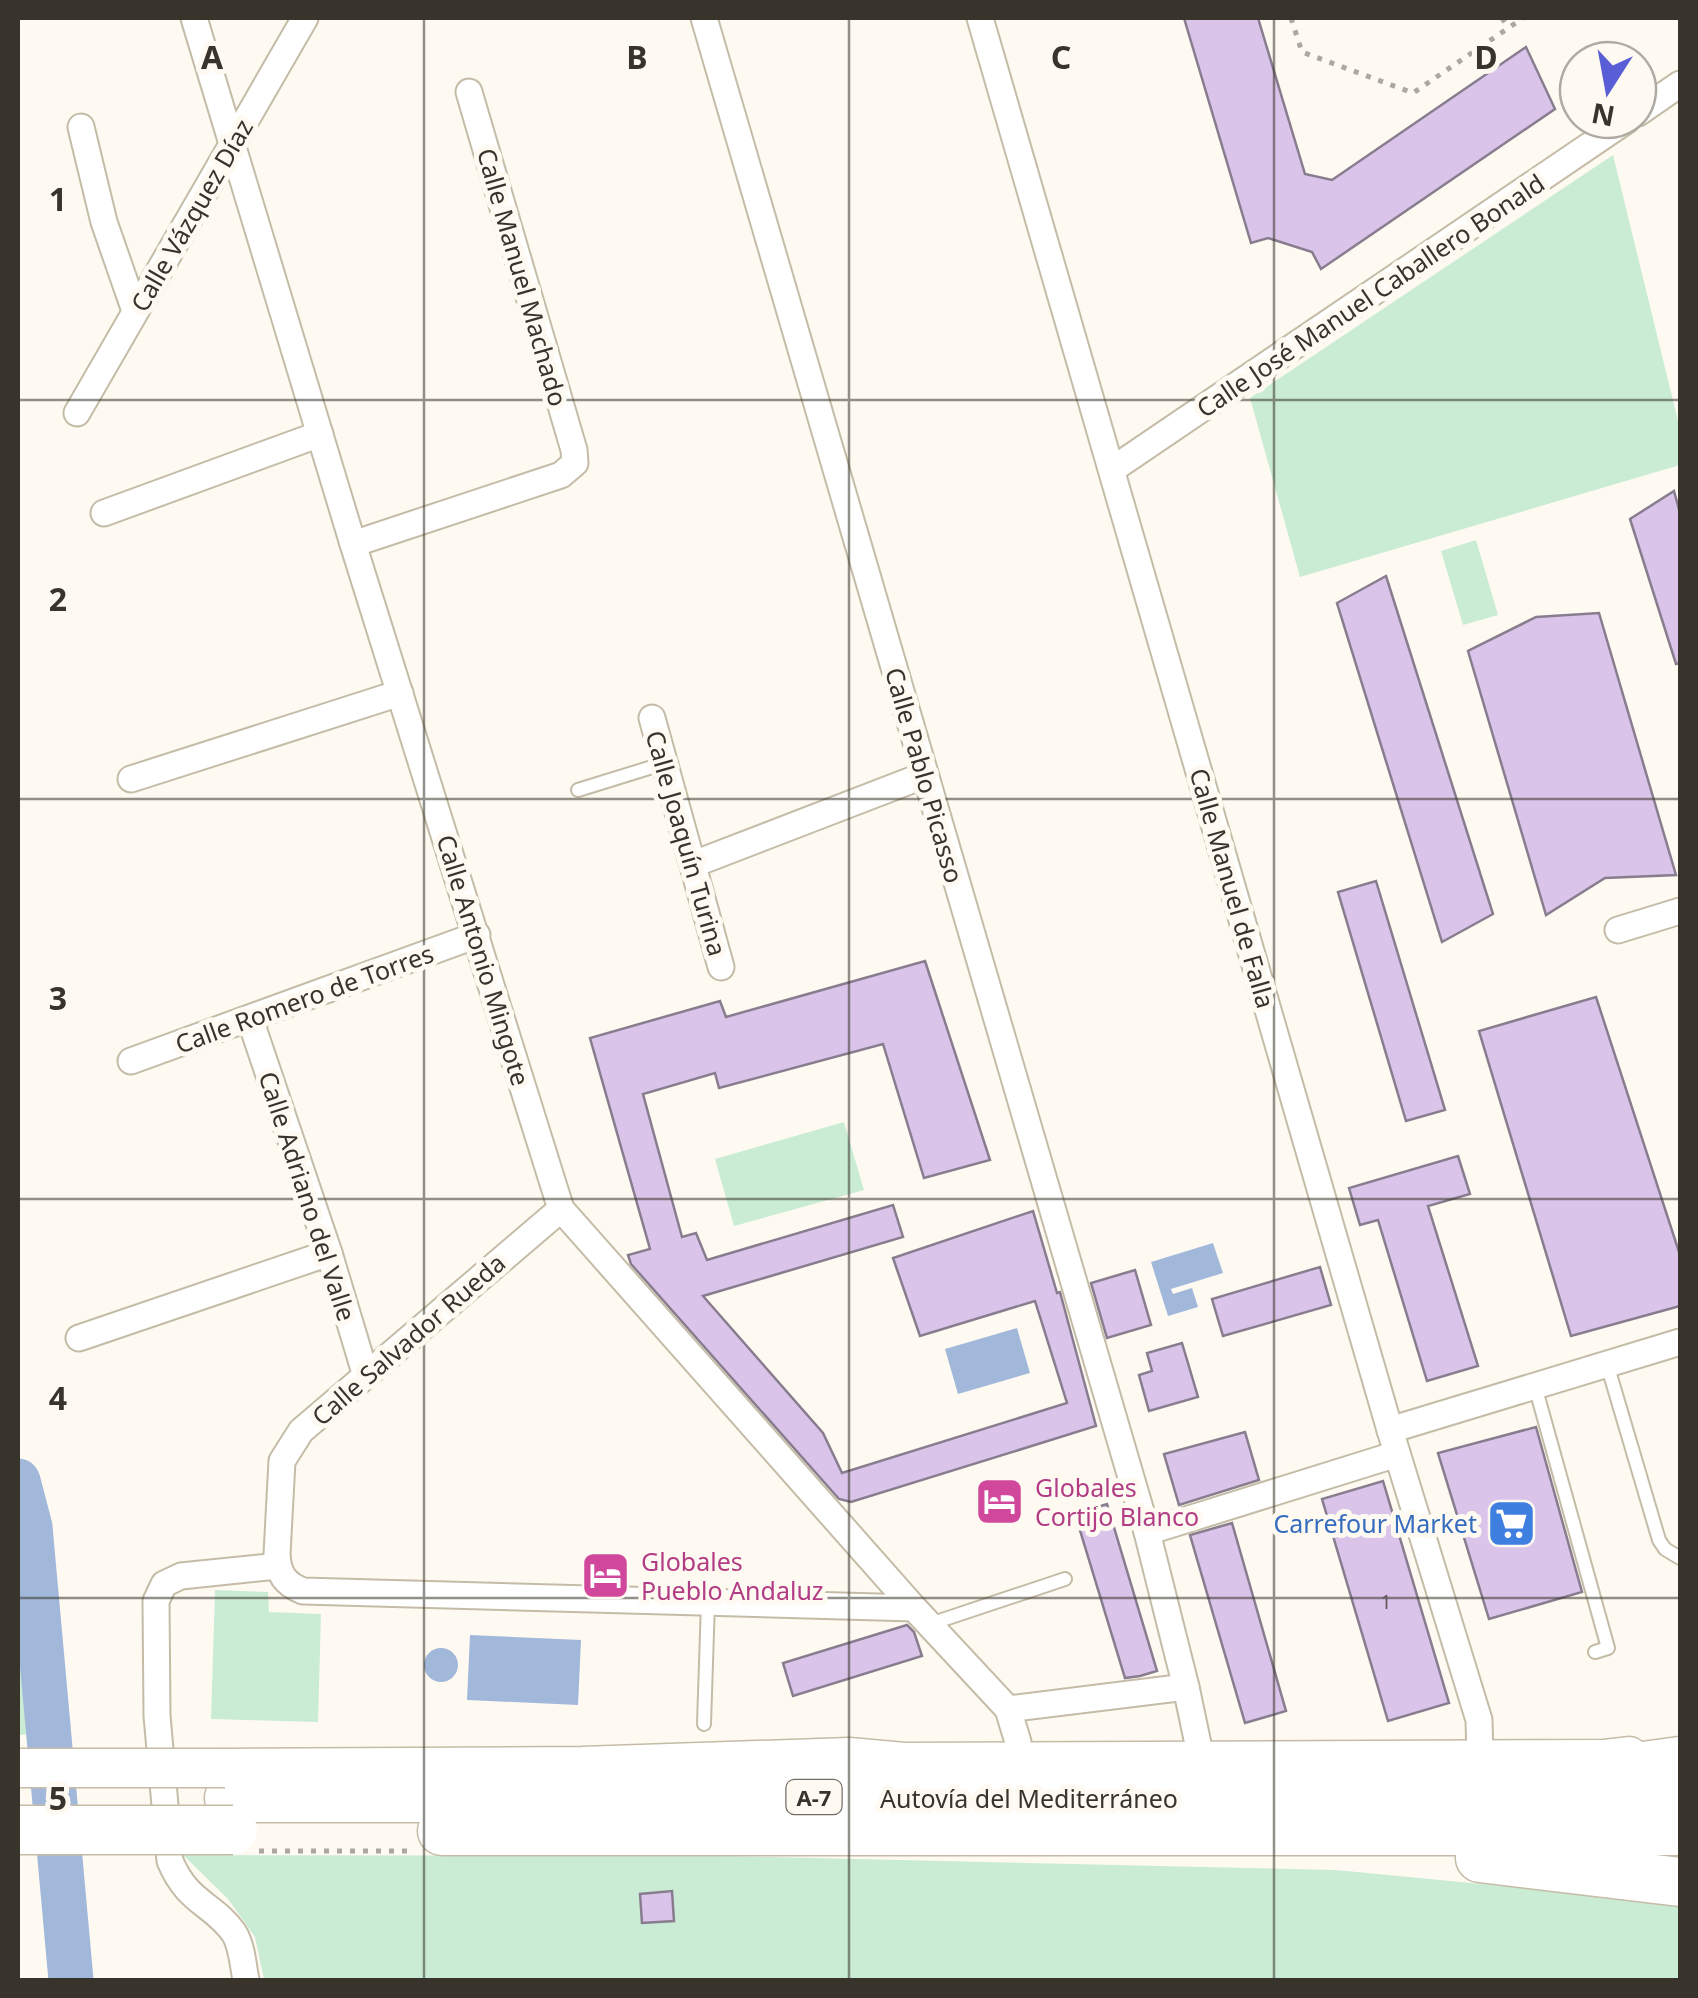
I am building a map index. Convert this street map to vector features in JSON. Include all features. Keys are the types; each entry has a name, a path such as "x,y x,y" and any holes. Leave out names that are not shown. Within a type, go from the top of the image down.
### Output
{"highway":[{"path":"1399,1799 1474,1780 1589,1773 1680,1761"},
{"name":"Autovía del Mediterráneo","path":"18,1798 1680,1798"},
{"name":"Autovía del Mediterráneo","path":"18,1830 229,1799 1259,1832 1680,1831"},
{"path":"1259,1832 1332,1851 1500,1860 1680,1882"}],"street":[{"name":"Calle Antonio Mingote","path":"194,18 561,1209 1008,1709"},
{"name":"Calle Vázquez Díaz","path":"77,412 305,18"},
{"name":"Calle Pablo Picasso","path":"704,18 1147,1532 1186,1687 1198,1761"},
{"name":"Calle Manuel de Falla","path":"980,18 1394,1442 1479,1720 1480,1758"},
{"path":"1658,99 1680,84"},
{"name":"Calle Manuel Machado","path":"353,544 562,475 574,462 564,412 468,92"},
{"path":"82,127 104,222 135,310"},
{"name":"Calle José Manuel Caballero Bonald","path":"1112,469 1597,140"},
{"path":"104,513 320,434"},
{"path":"131,779 400,693"},
{"name":"Calle Joaquín Turina","path":"652,718 721,967"},
{"path":"694,864 925,776"},
{"path":"1618,930 1680,911"},
{"name":"Calle Romero de Torres","path":"131,1061 477,936"},
{"name":"Calle Adriano del Valle","path":"250,1019 365,1373"},
{"name":"Calle Salvador Rueda","path":"278,1566 282,1461 301,1431 561,1209"},
{"path":"78,1338 329,1253"},
{"path":"1147,1532 1535,1386 1680,1342"},
{"path":"246,1980 232,1930 190,1896 170,1861 157,1716 156,1601 164,1584 181,1576 278,1566 285,1581 304,1591 708,1602 922,1616"},
{"path":"1018,1762 1018,1742 1008,1709 1186,1687"},
{"path":"18,1768 229,1799 582,1766 849,1757 904,1762 1603,1759 1680,1748"}],"lane":[{"path":"578,790 665,764"},
{"path":"1607,1364 1659,1540 1680,1558"},
{"path":"1535,1386 1608,1648 1594,1652"},
{"path":"922,1616 1065,1579"},
{"path":"704,1724 708,1602"}],"path":[{"path":"1291,18 1302,52 1413,93 1522,18"},
{"path":"1502,18 1508,27"}],"green space":[{"path":"1613,155 1680,429 1680,465 1300,577 1250,398"},
{"path":"1476,540 1498,615 1463,625 1441,551"},
{"path":"844,1122 864,1190 734,1226 715,1159"},
{"path":"18,1536 37,1734 18,1735"},
{"path":"215,1590 268,1592 269,1612 321,1614 318,1722 211,1719"},
{"path":"183,1855 724,1856 1336,1870 1680,1903 1680,1980 264,1980 255,1937 228,1899"}],"water":[{"path":"1213,1243 1223,1273 1171,1289 1173,1294 1192,1288 1198,1307 1168,1316 1151,1262"},
{"path":"1017,1328 1030,1373 958,1394 945,1349"},
{"path":"470,1635 581,1640 578,1705 467,1700"},
{"path":"441,1648 453,1653 458,1665 453,1677 441,1682 429,1677 424,1665 429,1653"}],"building":[{"path":"1184,18 1258,18 1305,174 1332,180 1526,47 1555,109 1321,269 1312,252 1268,238 1251,243"},
{"path":"1674,491 1680,513 1680,663 1676,664 1630,519"},
{"path":"1386,576 1493,914 1442,942 1337,603"},
{"path":"1599,613 1676,875 1605,878 1546,915 1468,651 1536,617"},
{"path":"1376,881 1445,1110 1406,1121 1338,892"},
{"path":"925,961 990,1160 924,1178 883,1044 719,1088 715,1073 643,1094 682,1237 696,1233 707,1260 893,1205 903,1237 703,1296 823,1433 842,1473 1067,1403 1035,1301 920,1336 893,1258 1033,1211 1057,1293 1060,1292 1096,1426 851,1502 839,1499 631,1264 628,1255 650,1249 590,1038 720,1001 726,1017"},
{"path":"1596,997 1680,1255 1680,1306 1571,1336 1479,1031"},
{"path":"1458,1156 1470,1194 1428,1206 1478,1366 1427,1381 1378,1220 1360,1225 1349,1188"},
{"path":"1320,1267 1331,1305 1223,1336 1212,1299"},
{"path":"1135,1270 1151,1325 1107,1338 1091,1283"},
{"path":"1182,1343 1198,1397 1149,1411 1139,1375 1152,1371 1147,1353"},
{"name":"Carrefour Market","path":"1536,1427 1582,1592 1489,1619 1438,1453"},
{"path":"1245,1432 1259,1480 1179,1505 1164,1454"},
{"path":"1383,1481 1449,1703 1388,1721 1322,1499"},
{"path":"1107,1504 1157,1671 1140,1676 1125,1678 1075,1514"},
{"path":"1232,1523 1286,1711 1245,1723 1190,1535"},
{"path":"907,1625 914,1632 922,1656 793,1696 783,1663"},
{"path":"672,1891 674,1921 642,1923 640,1894"}],"waterway":[{"path":"18,1481 30,1527 71,1980"}],"place":[{"name":"Globales Cortijo Blanco","path":"1000,1501"},
{"name":"Carrefour Market","path":"1512,1523"},
{"name":"Globales Pueblo Andaluz","path":"606,1575"}]}
